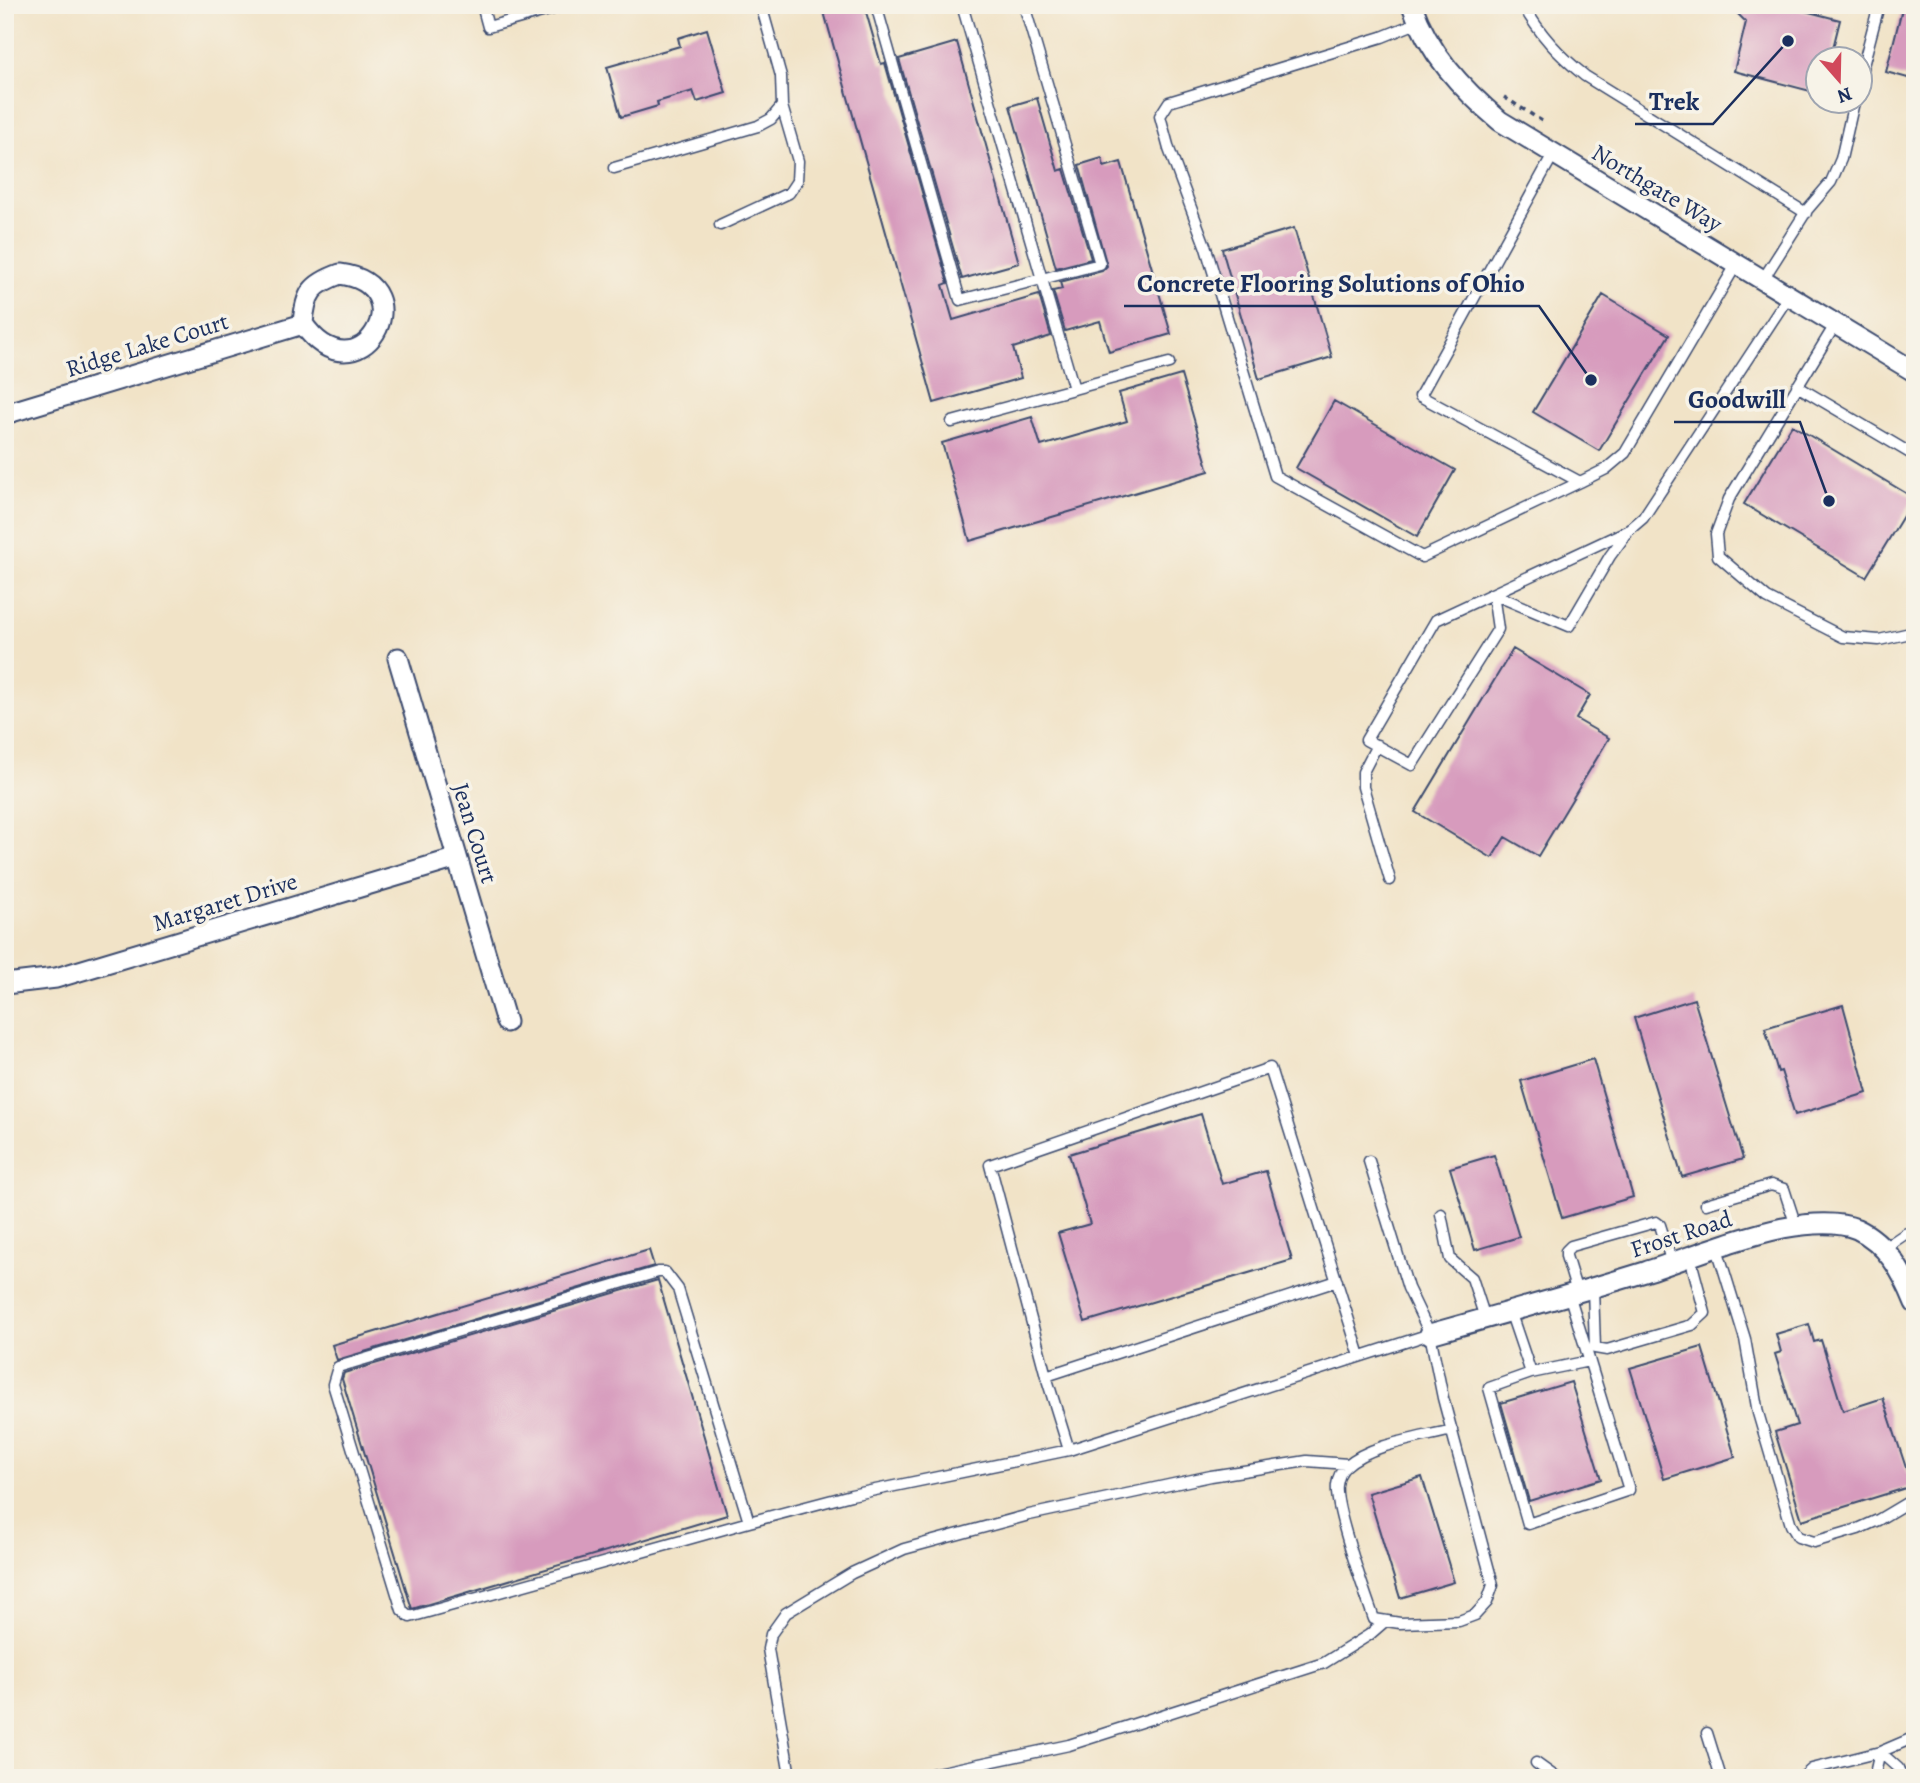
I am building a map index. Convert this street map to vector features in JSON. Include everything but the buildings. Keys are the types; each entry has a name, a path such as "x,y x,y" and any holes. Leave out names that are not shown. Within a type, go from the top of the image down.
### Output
{"street":[{"name":"Northgate Way","path":"1415,14 1429,43 1449,72 1472,98 1500,121 1915,372"},
{"path":"340,274 355,276 369,285 378,296 382,312 381,323 374,337 360,347 347,351 333,349 319,342 303,324 307,300 313,287 340,274"},
{"name":"Ridge Lake Court","path":"5,414 303,324"},
{"name":"Jean Court","path":"398,658 506,1022"},
{"name":"Margaret Drive","path":"5,984 55,978 457,858"},
{"name":"Frost Road","path":"1430,1334 1783,1228 1831,1223 1856,1229 1877,1242 1894,1260 1915,1303"}],"lane":[{"path":"482,5 488,27 567,5"},
{"path":"720,225 789,194 797,181 798,161 782,106 781,76 761,5"},
{"path":"876,5 960,300 1100,264 1024,5"},
{"path":"962,5 1074,389"},
{"path":"1523,5 1538,31 1559,55 1586,76 1806,213"},
{"path":"1868,46 1879,5"},
{"path":"1415,14 1382,37 1170,102 1160,116 1169,149 1206,248 1275,476 1422,558 1606,469 1625,453 1736,265"},
{"path":"614,168 758,126 771,119 782,106"},
{"path":"1762,281 1806,213 1831,182 1841,159 1851,116"},
{"path":"1554,153 1420,396 1580,482"},
{"path":"1493,594 1569,626 1610,556 1629,530 1643,518 1788,297"},
{"path":"1835,325 1729,499 1716,534 1718,556 1768,598 1843,637 1879,640 1915,632"},
{"path":"952,422 1169,363"},
{"path":"1797,386 1915,456"},
{"path":"1493,594 1498,629 1412,765 1366,740 1436,621 1493,594 1629,530"},
{"path":"1377,745 1363,772 1363,787 1390,880"},
{"path":"1069,1450 1046,1376 990,1165 1270,1068 1360,1356"},
{"path":"1369,1161 1408,1288 1430,1334 1493,1585 1487,1602 1475,1615 1459,1621 1384,1622 1374,1619 1341,1510 1337,1486 1341,1471 1371,1451 1452,1430"},
{"path":"1706,1204 1771,1185 1784,1189 1796,1227"},
{"path":"1441,1214 1450,1259 1472,1278 1485,1318"},
{"path":"1656,1222 1681,1260 1705,1313 1692,1325 1607,1350 1595,1348 1566,1251 1571,1246 1656,1222"},
{"path":"1884,1249 1915,1230"},
{"path":"1717,1248 1745,1339 1758,1413 1791,1525 1798,1536 1814,1542 1858,1529 1915,1498"},
{"path":"749,1522 678,1289 665,1272 338,1367 334,1375 333,1384 402,1610 410,1617 865,1492 1069,1450 1430,1334"},
{"path":"1046,1376 1337,1281"},
{"path":"1580,1291 1590,1361 1629,1490 1528,1524 1489,1388 1531,1373 1590,1361"},
{"path":"1510,1311 1531,1373"},
{"path":"793,1778 790,1776 768,1649 771,1634 786,1613 852,1573 904,1549 1029,1515 1211,1476 1307,1461 1348,1464"},
{"path":"912,1778 1069,1745 1324,1662 1369,1636 1384,1622"},
{"path":"1707,1733 1721,1778"},
{"path":"1802,1778 1812,1769 1880,1752 1915,1737"},
{"path":"1874,1778 1880,1752"},
{"path":"1880,1752 1898,1768 1902,1778"},
{"path":"1536,1763 1557,1778"}],"place":[{"name":"Trek","path":"1788,41"},
{"name":"Concrete Flooring Solutions of Ohio","path":"1591,380"},
{"name":"Goodwill","path":"1829,501"}]}
